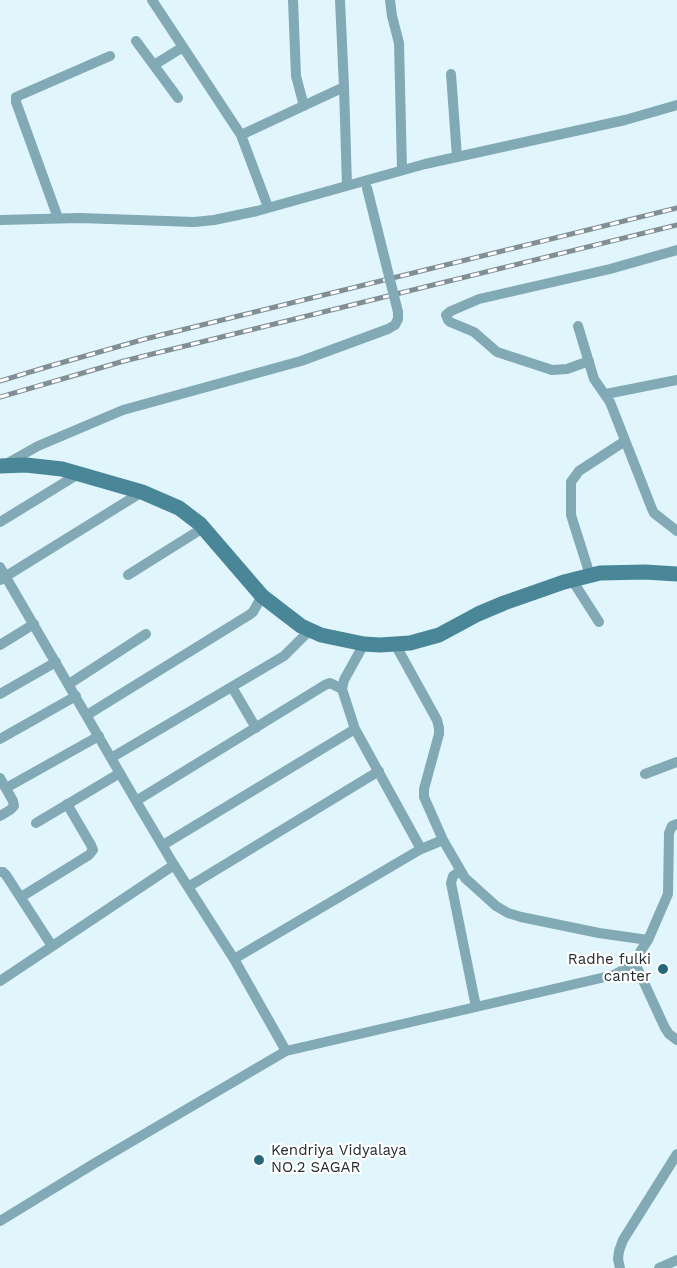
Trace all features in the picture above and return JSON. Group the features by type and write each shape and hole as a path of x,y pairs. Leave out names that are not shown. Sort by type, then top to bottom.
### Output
{"main road":[{"path":"1,466 26,465 62,468 142,492 179,508 200,524 262,596 301,626 321,634 364,644 410,643 439,635 504,603 590,575 634,572 677,574"}],"street":[{"path":"293,0 296,76 304,106"},
{"path":"340,0 346,185"},
{"path":"390,0 399,43 402,170"},
{"path":"154,1 242,135 268,207"},
{"path":"136,40 178,98"},
{"path":"154,65 183,47"},
{"path":"58,219 16,97 110,56"},
{"path":"451,74 457,157"},
{"path":"242,135 344,87"},
{"path":"0,220 80,218 203,222 346,185 366,184 402,170 625,120 677,105"},
{"path":"1,466 38,446 123,410 295,363 395,325 398,312 366,184"},
{"path":"589,361 567,369 552,370 497,352 474,332 450,322 446,315 479,299 610,269 677,250"},
{"path":"578,326 594,379 606,394 654,513 677,531"},
{"path":"606,394 677,380"},
{"path":"590,575 571,515 572,482 579,471 625,441"},
{"path":"0,522 80,473"},
{"path":"142,492 2,574 34,624 174,865 234,959 286,1051"},
{"path":"128,575 203,528"},
{"path":"572,580 599,622"},
{"path":"87,715 249,615 262,596"},
{"path":"0,645 34,624"},
{"path":"111,758 284,656 310,630"},
{"path":"69,684 146,634"},
{"path":"364,644 342,688 355,729 421,849"},
{"path":"395,644 437,720 439,728 424,789 426,802 460,871 473,887 496,906 521,917 599,933 648,940"},
{"path":"0,694 56,662"},
{"path":"136,801 325,685 330,683 342,688"},
{"path":"232,687 256,728"},
{"path":"0,739 76,696"},
{"path":"163,845 355,729"},
{"path":"0,816 14,806 3,783 99,736"},
{"path":"645,774 677,762"},
{"path":"188,887 378,771"},
{"path":"36,823 120,773"},
{"path":"21,897 89,855 93,850 67,804"},
{"path":"0,1221 114,1151 286,1051 614,975 625,969 634,961 648,940 672,894 669,833 672,826 677,824"},
{"path":"234,959 421,849 443,840"},
{"path":"0,981 174,865"},
{"path":"460,871 453,876 451,883 476,1008"},
{"path":"0,872 6,875 52,946"},
{"path":"634,961 665,1028 677,1040"},
{"path":"620,1268 618,1259 623,1240 677,1154"},
{"path":"659,1268 677,1260"}],"railway":[{"path":"0,381 145,339 677,208"},
{"path":"0,397 124,361 677,225"}],"place":[{"name":"Radhe fulki canter","path":"663,969"},
{"name":"Kendriya Vidyalaya NO.2 SAGAR","path":"259,1160"}]}
